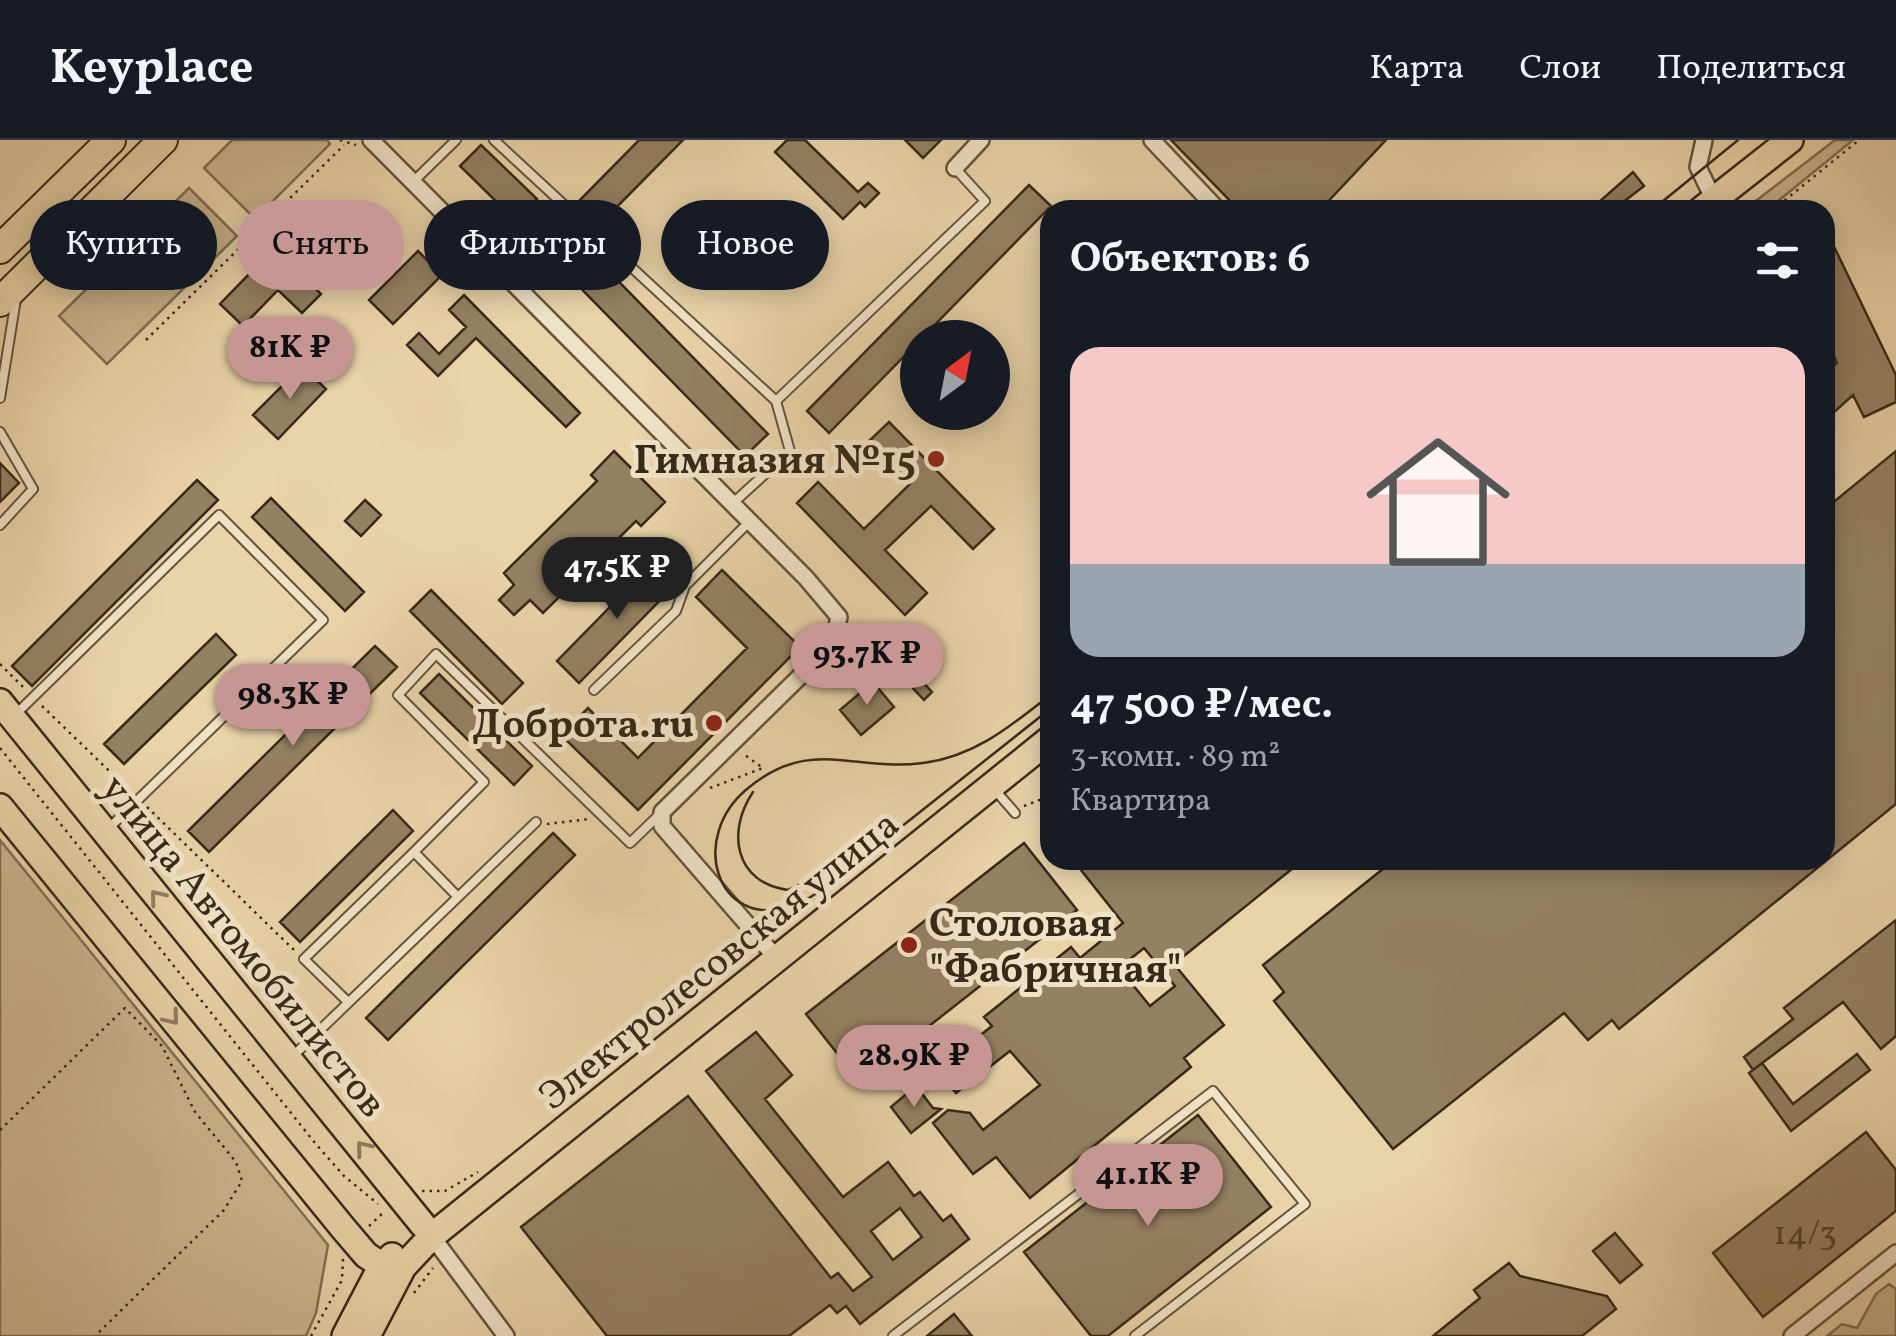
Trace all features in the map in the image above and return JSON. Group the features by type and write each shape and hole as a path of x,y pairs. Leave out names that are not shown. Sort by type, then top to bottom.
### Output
{"highway":[{"path":"10,292 163,140"},
{"path":"0,249 105,146"}],"main road":[{"path":"1714,200 1790,140"},
{"name":"улица Автомобилистов","path":"6,710 433,1238"},
{"name":"Электролесовская улица","path":"433,1238 1040,746"},
{"path":"0,807 343,1228 392,1267"},
{"path":"345,1336 392,1267 433,1238"},
{"path":"367,1336 392,1267"}],"street":[{"path":"371,140 750,521 839,617 833,644 662,812 662,826 778,960"},
{"path":"955,168 981,140"},
{"path":"1152,140 1209,200"},
{"path":"1704,140 1698,167 1707,200"},
{"path":"105,146 125,178"},
{"name":"улица Автомобилистов","path":"433,1238 506,1336"},
{"path":"1792,1336 1896,1253"}],"lane":[{"path":"412,182 456,140"},
{"path":"494,140 776,401 790,451 732,504"},
{"path":"776,401 986,201 955,168"},
{"path":"0,398 10,292"},
{"path":"0,432 33,489 2,522"},
{"path":"6,710 33,698 219,515 323,620 104,833"},
{"path":"594,690 676,611 685,586 750,521"},
{"path":"348,1002 304,959 484,782 398,695 436,654 630,843 662,812"},
{"path":"992,785 1014,813"},
{"path":"290,1059 536,822"},
{"path":"414,852 458,896"},
{"path":"893,1336 1213,1090 1305,1204 1134,1336"}],"path":[{"path":"1785,200 1860,140"},
{"path":"146,340 344,144"},
{"path":"0,664 304,959"},
{"path":"686,788 698,793 763,768 731,744"},
{"path":"0,748 344,1176 386,1210 418,1189 429,1194 445,1191 484,1168"},
{"path":"1014,813 1040,797"},
{"path":"0,1130 124,1008 162,1046 195,1112 236,1162 242,1180 224,1210 95,1336"},
{"path":"414,1294 433,1238"},
{"path":"311,1336 342,1280 343,1251"}],"shaded area":[{"path":"232,140 327,140 330,144 274,200 237,201 204,168"},
{"path":"1835,140 1853,140 1779,200 1757,200"},
{"path":"189,188 201,200 177,200"},
{"path":"217,216 237,236 217,256"},
{"path":"85,290 182,290 107,364 59,316"},
{"path":"0,840 328,1245 316,1313 306,1336 0,1336"},
{"path":"1889,1284 1896,1289 1896,1336 1827,1336 1842,1324 1857,1328 1876,1294"}],"building":[{"path":"639,140 683,140 624,200 580,200"},
{"path":"787,140 805,140 858,192 868,183 879,193 865,207 860,202 843,219 829,205 829,200 824,200 775,152"},
{"path":"905,140 941,140 923,158"},
{"path":"1171,140 1386,140 1329,200 1229,200"},
{"path":"481,145 537,199 495,200 460,166"},
{"path":"1633,172 1644,186 1626,200 1601,200"},
{"path":"1029,185 1045,200 1040,200 1040,217 940,320 900,320 900,360 829,433 807,411"},
{"path":"1835,249 1896,375 1896,402 1864,417 1853,395 1835,411"},
{"path":"418,251 424,257 427,290 393,324 369,300 379,290 404,290 404,265"},
{"path":"237,286 237,290 278,290 243,326 220,304"},
{"path":"278,290 317,290 321,294 302,313"},
{"path":"583,290 627,290 768,434 745,456"},
{"path":"464,295 580,413 566,427 476,338 438,376 407,345 419,333 439,354 466,327 449,310"},
{"path":"302,366 326,389 278,439 253,415"},
{"path":"889,422 994,529 973,549 931,506 885,550 927,593 905,615 797,503 818,482 864,529 910,484 868,442"},
{"path":"614,451 665,502 641,526 636,521 543,613 530,600 514,615 499,600 514,585 504,573 597,481 591,475"},
{"path":"1896,451 1896,804 1835,854 1835,501"},
{"path":"0,463 19,483 0,502"},
{"path":"197,480 218,500 32,686 12,666"},
{"path":"271,498 364,592 345,611 252,517"},
{"path":"365,500 381,515 361,536 345,521"},
{"path":"655,561 677,583 579,683 557,661"},
{"path":"722,570 800,647 638,810 561,735 588,708 638,758 747,648 696,597"},
{"path":"431,590 523,683 502,704 410,611"},
{"path":"216,634 236,655 124,764 104,744"},
{"path":"375,646 397,667 209,852 188,831"},
{"path":"905,663 932,692 924,700 897,671"},
{"path":"439,674 532,766 514,785 420,693"},
{"path":"873,682 894,707 861,735 840,710"},
{"path":"393,810 413,831 300,942 280,922"},
{"path":"553,833 575,855 388,1040 366,1018"},
{"path":"1024,843 1040,863 1040,870 1045,870 1077,910 859,1081 806,1014"},
{"path":"1081,870 1291,870 1174,964 1224,1025 1184,1058 1191,1067 1030,1198 996,1157 973,1174 933,1123 948,1110 970,1113 983,1130 1040,1085 1010,1051 956,1093 937,1069 992,1026 984,1017 1071,947 1080,958 1123,923","holes":["1144,948 1175,986 1150,1006 1119,968"]},
{"path":"1382,870 1815,870 1619,1029 1612,1020 1588,1040 1564,1013 1393,1149 1274,1001 1284,992 1263,965"},
{"path":"1896,920 1896,1036 1881,1049 1843,1002 1753,1070 1744,1057 1793,1019 1784,1008"},
{"path":"756,1032 792,1075 765,1099 843,1197 888,1162 914,1196 920,1192 943,1221 951,1215 969,1239 860,1324 846,1306 837,1313 830,1305 789,1336 607,1336 521,1227 688,1096 831,1278 838,1273 853,1291 872,1277 706,1071","holes":["900,1208 922,1237 893,1260 871,1231"]},
{"path":"1857,1054 1870,1070 1791,1131 1749,1073 1762,1063 1793,1104"},
{"path":"916,1086 933,1108 941,1109 911,1133 891,1107"},
{"path":"1198,1115 1271,1207 1108,1336 1091,1336 1024,1252"},
{"path":"1866,1132 1896,1170 1896,1211 1763,1317 1713,1253"},
{"path":"1615,1233 1642,1265 1620,1283 1593,1251"},
{"path":"1509,1263 1520,1276 1607,1296 1616,1309 1582,1336 1433,1336 1480,1298 1474,1290"},
{"path":"954,1314 972,1336 927,1336"}],"tram line":[{"path":"1664,200 1738,140"},
{"path":"1040,703 991,738 942,760 898,765 812,760 770,773 747,789 729,809 719,831 715,853 728,892 744,905 765,910 800,903 1040,717"},
{"path":"753,792 745,807 738,839 747,866 756,877 788,890 818,876"}],"place":[{"name":"Гимназия №15","path":"936,459"},
{"name":"Доброта.ru","path":"714,723"},
{"name":"Столовая \"Фабричная\"","path":"909,945"}]}
